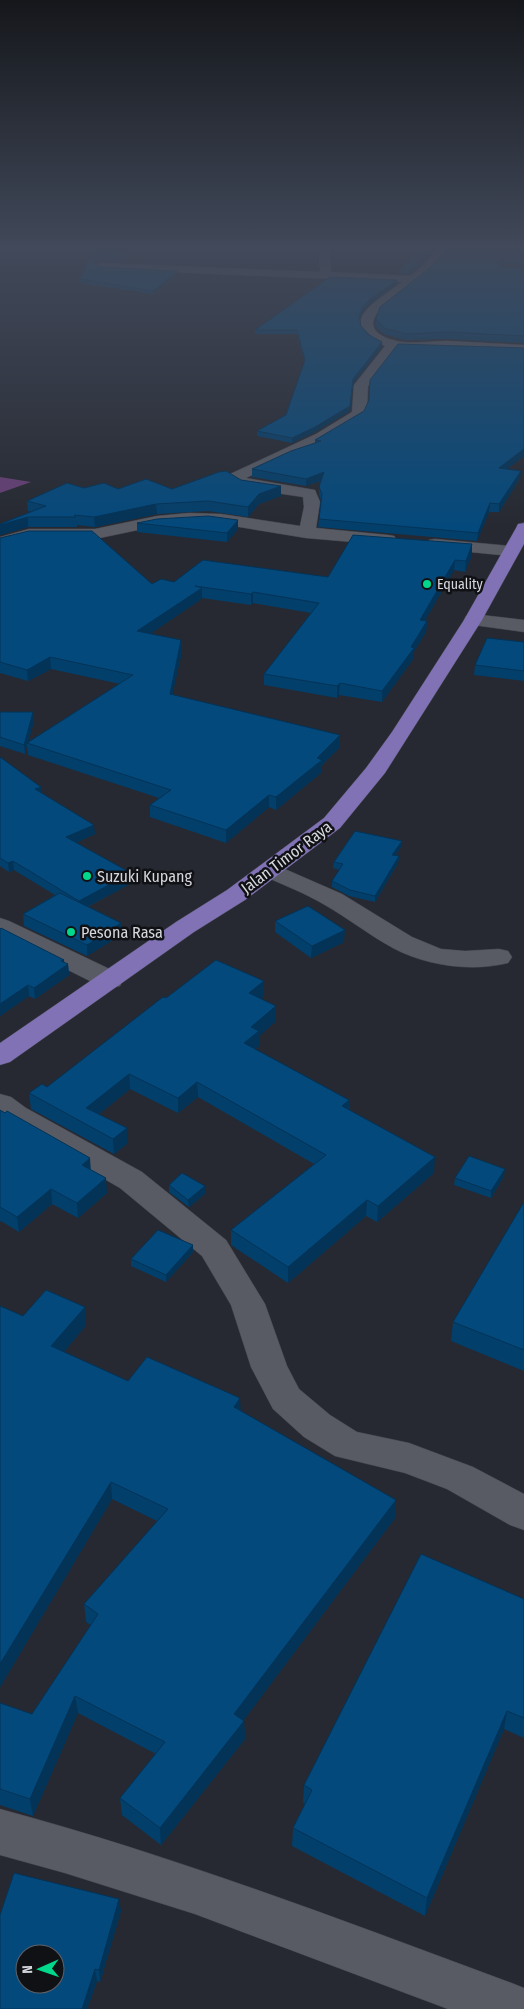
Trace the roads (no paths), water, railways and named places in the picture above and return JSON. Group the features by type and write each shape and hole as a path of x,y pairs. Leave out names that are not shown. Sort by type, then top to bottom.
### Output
{"highway":[{"name":"Jalan Timor Raya","path":"0,1056 236,895 332,823 374,774 473,620 524,528"}],"street":[{"path":"383,341 393,345 448,345 524,349"},
{"path":"306,532 313,499 309,493 242,483 234,478 321,437 358,414 361,409 358,392 361,385 393,345"},
{"path":"0,542 29,534 95,534 178,518 221,520 339,537 402,540"},
{"path":"421,542 511,551"},
{"path":"473,620 524,626"},
{"path":"270,870 333,899 403,943 437,956 465,959 499,958"},
{"path":"0,926 110,980"},
{"path":"0,1104 131,1180 214,1248 248,1304 269,1367 286,1399 317,1426 348,1445 409,1458 460,1478 524,1513"},
{"path":"0,1832 74,1851 234,1905 514,2009"}],"place":[{"name":"Equality","path":"427,584"},
{"name":"Suzuki Kupang","path":"87,876"},
{"name":"Pesona Rasa","path":"71,932"}]}
